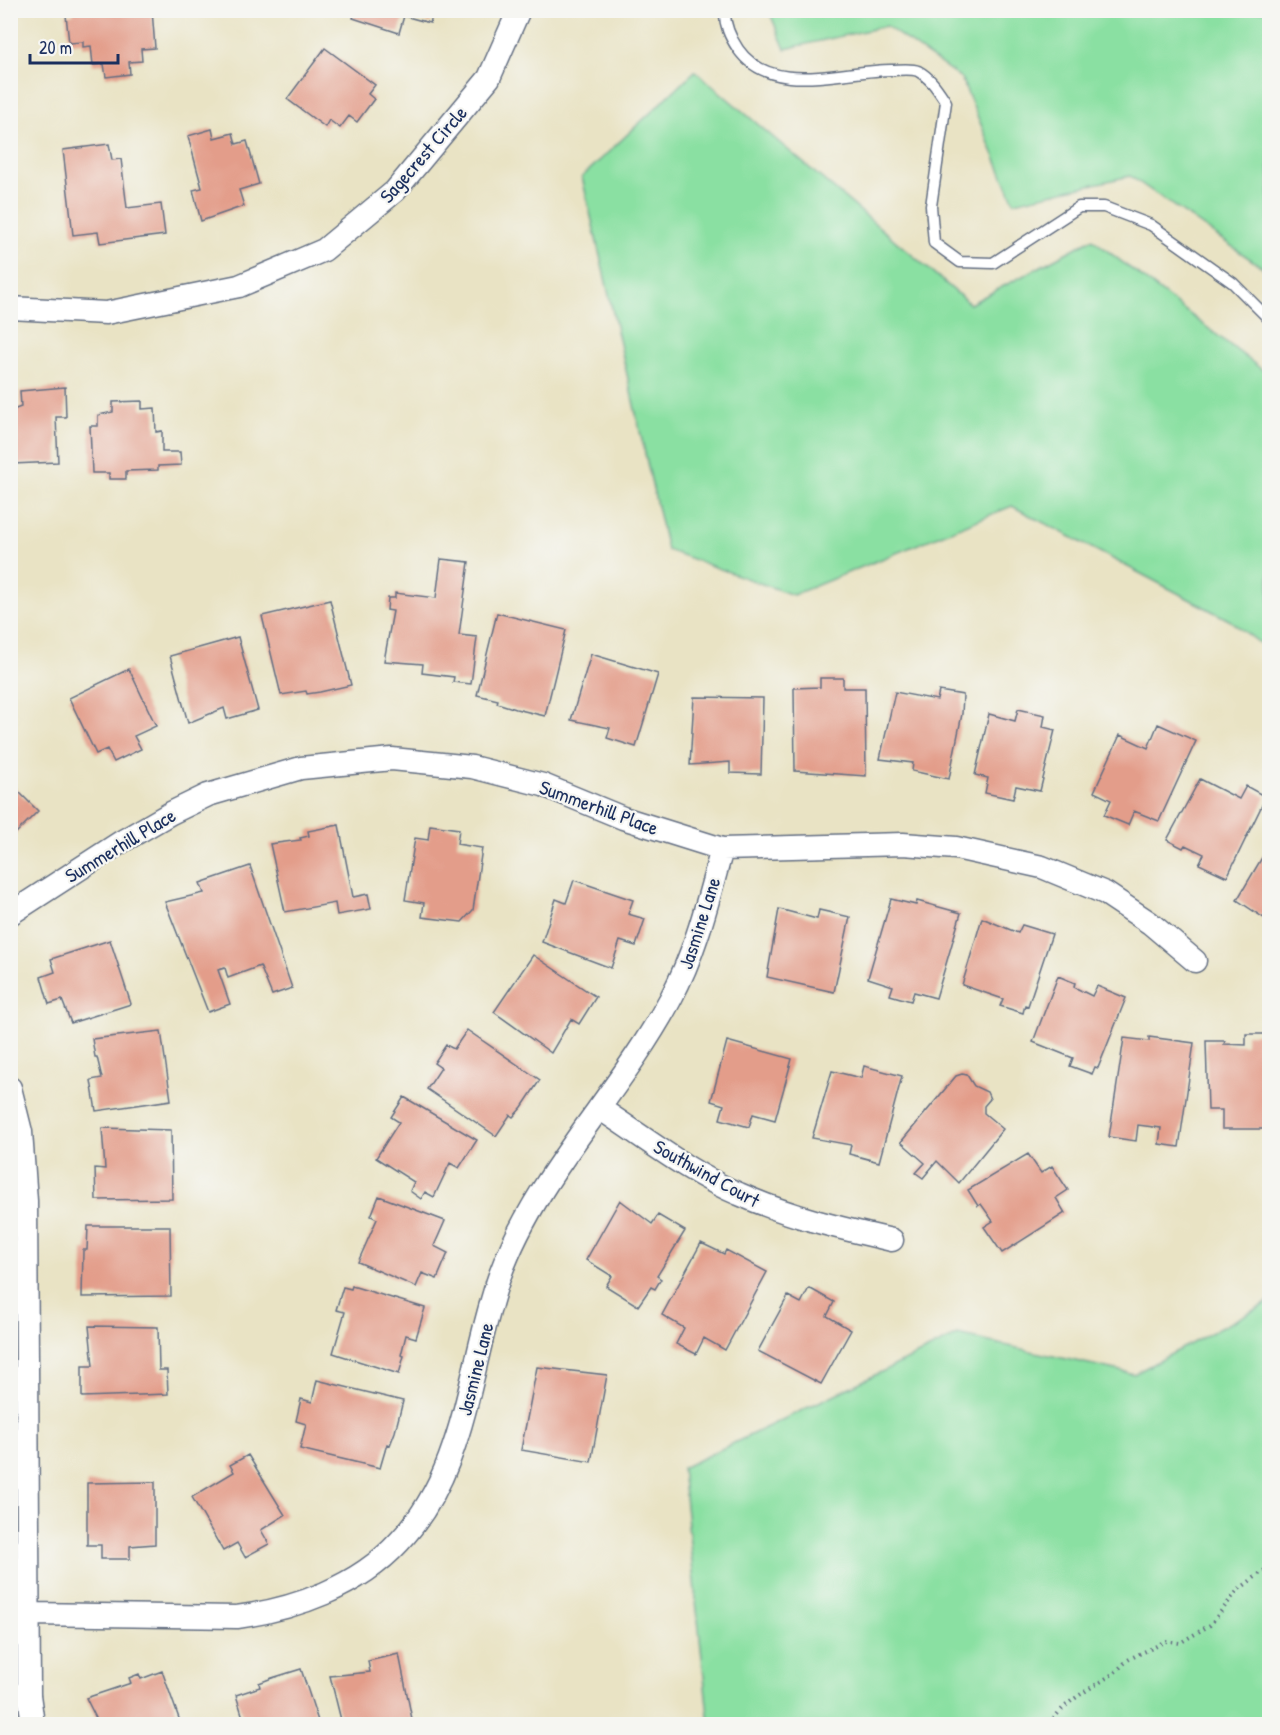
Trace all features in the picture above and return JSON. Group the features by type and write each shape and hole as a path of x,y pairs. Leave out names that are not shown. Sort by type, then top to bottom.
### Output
{"street":[{"name":"Sagecrest Circle","path":"10,308 106,313 239,286 324,250 395,192 489,78 519,10"},
{"name":"Summerhill Place","path":"10,914 121,842 208,795 301,768 392,759 472,767 543,785 623,818 722,849 914,845 956,848 1042,867 1105,893 1150,923 1195,961"},
{"name":"Jasmine Lane","path":"29,1614 237,1617 269,1612 298,1604 335,1588 362,1573 399,1542 428,1504 446,1469 459,1433 500,1276 519,1229 670,1000 694,951 722,849"},
{"path":"10,1088 21,1132 26,1201 29,1695 33,1725"},
{"name":"Southwind Court","path":"599,1108 679,1161 736,1194 793,1216 892,1240"}],"lane":[{"path":"725,10 724,22 744,58 777,76 818,77 871,70 916,70 931,80 946,102 931,206 934,243 960,262 993,263 1079,207 1104,207 1151,225 1233,283 1269,320"}],"path":[{"path":"1050,1725 1058,1712 1073,1699 1115,1672 1129,1659 1149,1652 1165,1641 1180,1643 1210,1625 1238,1590 1269,1566"}],"green space":[{"path":"769,11 1269,11 1269,272 1130,176 1014,202 961,78 886,26 785,49"},
{"path":"695,71 970,304 1092,239 1269,375 1269,650 1229,620 1012,506 793,595 667,550 582,177"},
{"path":"1269,1302 1269,1724 709,1724 682,1468 958,1335 1134,1374"}],"building":[{"path":"74,10 152,10 155,48 141,49 142,61 129,62 130,74 106,77 104,64 93,65 91,46 83,47 83,42 69,43 66,15 74,14"},
{"path":"355,10 434,10 430,23 404,16 399,33 353,18"},
{"path":"325,48 375,85 368,94 374,99 357,122 349,116 340,128 329,120 325,127 287,99"},
{"path":"212,129 214,138 233,133 236,144 247,141 259,184 239,190 244,206 201,221 193,190 202,188 188,136"},
{"path":"109,144 112,160 121,159 127,208 161,204 165,235 100,243 98,232 73,235 63,150"},
{"path":"65,387 66,417 56,417 58,462 12,464 10,411 21,407 20,391"},
{"path":"142,401 142,409 155,408 156,432 162,431 162,452 180,452 181,465 158,466 158,470 126,471 126,479 109,479 109,473 92,473 90,426 98,426 98,415 113,412 113,402"},
{"path":"441,559 469,562 459,635 477,637 471,684 453,682 454,677 422,673 423,664 384,661 393,611 387,610 388,598 395,598 395,593 436,598"},
{"path":"330,600 351,685 307,694 306,691 281,695 262,616"},
{"path":"497,613 566,630 545,716 516,709 497,703 498,700 477,695"},
{"path":"238,637 258,710 227,719 224,708 188,723 170,656"},
{"path":"591,654 658,674 636,747 607,738 610,728 571,720"},
{"path":"129,669 156,726 134,736 141,749 114,762 107,749 96,754 69,698"},
{"path":"820,678 843,678 843,688 865,688 866,776 795,771 794,688 820,687"},
{"path":"939,691 963,695 962,714 949,779 912,771 913,763 880,759 895,692 937,700"},
{"path":"694,697 763,698 761,774 730,773 730,762 690,765"},
{"path":"1018,709 1045,715 1043,727 1055,730 1040,791 1016,786 1013,799 985,793 988,778 975,775 989,714 1015,721"},
{"path":"1158,724 1196,741 1159,821 1134,811 1128,825 1104,815 1111,800 1094,792 1120,735 1148,748"},
{"path":"1200,779 1239,799 1246,786 1266,797 1227,877 1199,864 1204,854 1185,845 1183,848 1167,840"},
{"path":"10,783 38,811 10,839"},
{"path":"339,825 353,897 368,894 371,909 337,915 335,903 285,912 270,844 301,840 300,838 309,836 308,831"},
{"path":"430,825 459,829 457,844 482,848 473,910 462,922 422,917 424,903 405,900 415,838 428,840"},
{"path":"1270,844 1270,922 1237,900"},
{"path":"250,866 292,988 272,995 260,966 228,978 225,968 218,970 230,1004 208,1012 165,902 204,893 200,883"},
{"path":"574,880 633,900 628,914 645,919 636,946 620,941 611,968 542,942 556,899 566,903"},
{"path":"891,899 916,905 917,901 961,913 936,998 914,992 911,1001 890,995 893,986 868,978"},
{"path":"779,909 817,919 819,910 850,917 834,992 767,977"},
{"path":"982,918 1018,933 1022,925 1052,934 1028,1006 1025,1005 1023,1013 1000,1006 1003,999 962,985"},
{"path":"110,940 131,1004 71,1023 62,1000 49,1004 41,977 55,972 51,959"},
{"path":"533,955 596,997 579,1024 571,1019 551,1053 494,1012"},
{"path":"1058,976 1075,983 1074,987 1092,996 1097,986 1126,998 1098,1068 1095,1067 1092,1074 1070,1066 1073,1058 1033,1042"},
{"path":"467,1030 540,1080 522,1107 513,1117 510,1115 496,1136 427,1089 441,1068 434,1063 446,1045 454,1049"},
{"path":"161,1031 171,1100 96,1111 91,1080 102,1078 92,1039"},
{"path":"1246,1034 1270,1034 1270,1129 1222,1129 1222,1110 1208,1110 1206,1041 1225,1041 1224,1044 1246,1045"},
{"path":"1149,1037 1194,1043 1179,1147 1159,1144 1161,1128 1138,1125 1136,1141 1109,1137 1124,1038 1149,1041"},
{"path":"727,1041 792,1059 775,1120 753,1114 749,1127 720,1119 724,1105 711,1101"},
{"path":"864,1066 902,1076 879,1162 849,1154 851,1145 812,1138 832,1071 861,1078"},
{"path":"967,1075 974,1086 987,1092 990,1099 984,1106 984,1113 1003,1129 959,1183 937,1161 923,1178 916,1173 925,1163 901,1142 956,1076"},
{"path":"404,1097 477,1140 459,1168 450,1163 434,1197 425,1192 421,1199 410,1191 414,1182 376,1158 399,1122 391,1117"},
{"path":"102,1128 171,1130 172,1199 96,1200 95,1168 105,1169"},
{"path":"1028,1154 1041,1173 1052,1166 1068,1190 1056,1198 1065,1213 1002,1253 984,1227 993,1221 981,1204 978,1206 968,1190"},
{"path":"379,1196 445,1221 434,1246 448,1253 437,1279 422,1273 416,1287 358,1262 377,1219 371,1216"},
{"path":"620,1200 652,1224 658,1215 685,1231 657,1276 661,1279 655,1289 651,1287 638,1306 606,1286 612,1276 586,1260"},
{"path":"88,1226 170,1226 171,1296 82,1297 83,1250 87,1250"},
{"path":"701,1243 724,1254 726,1250 767,1272 725,1350 704,1338 696,1354 676,1344 684,1328 662,1315"},
{"path":"352,1286 425,1308 416,1338 406,1335 399,1374 333,1353 345,1312 336,1310 343,1287 351,1289"},
{"path":"809,1288 834,1302 827,1316 851,1330 821,1384 758,1351 788,1296 801,1303"},
{"path":"89,1326 158,1327 159,1370 167,1370 168,1394 82,1397 82,1366 93,1366"},
{"path":"537,1367 607,1375 591,1462 521,1450"},
{"path":"317,1380 403,1401 395,1432 390,1445 387,1444 380,1468 300,1449 306,1424 296,1421 301,1399 312,1402"},
{"path":"248,1455 285,1515 261,1530 269,1544 245,1557 237,1543 223,1551 192,1497 234,1472 230,1465"},
{"path":"155,1482 155,1544 130,1546 130,1559 101,1559 101,1545 87,1545 87,1483"},
{"path":"399,1654 413,1724 342,1724 330,1676 370,1672 368,1661"},
{"path":"301,1669 319,1724 245,1724 236,1695 260,1687 259,1683"},
{"path":"162,1671 181,1724 99,1724 86,1698 131,1683 129,1678 139,1674 141,1679"}]}
